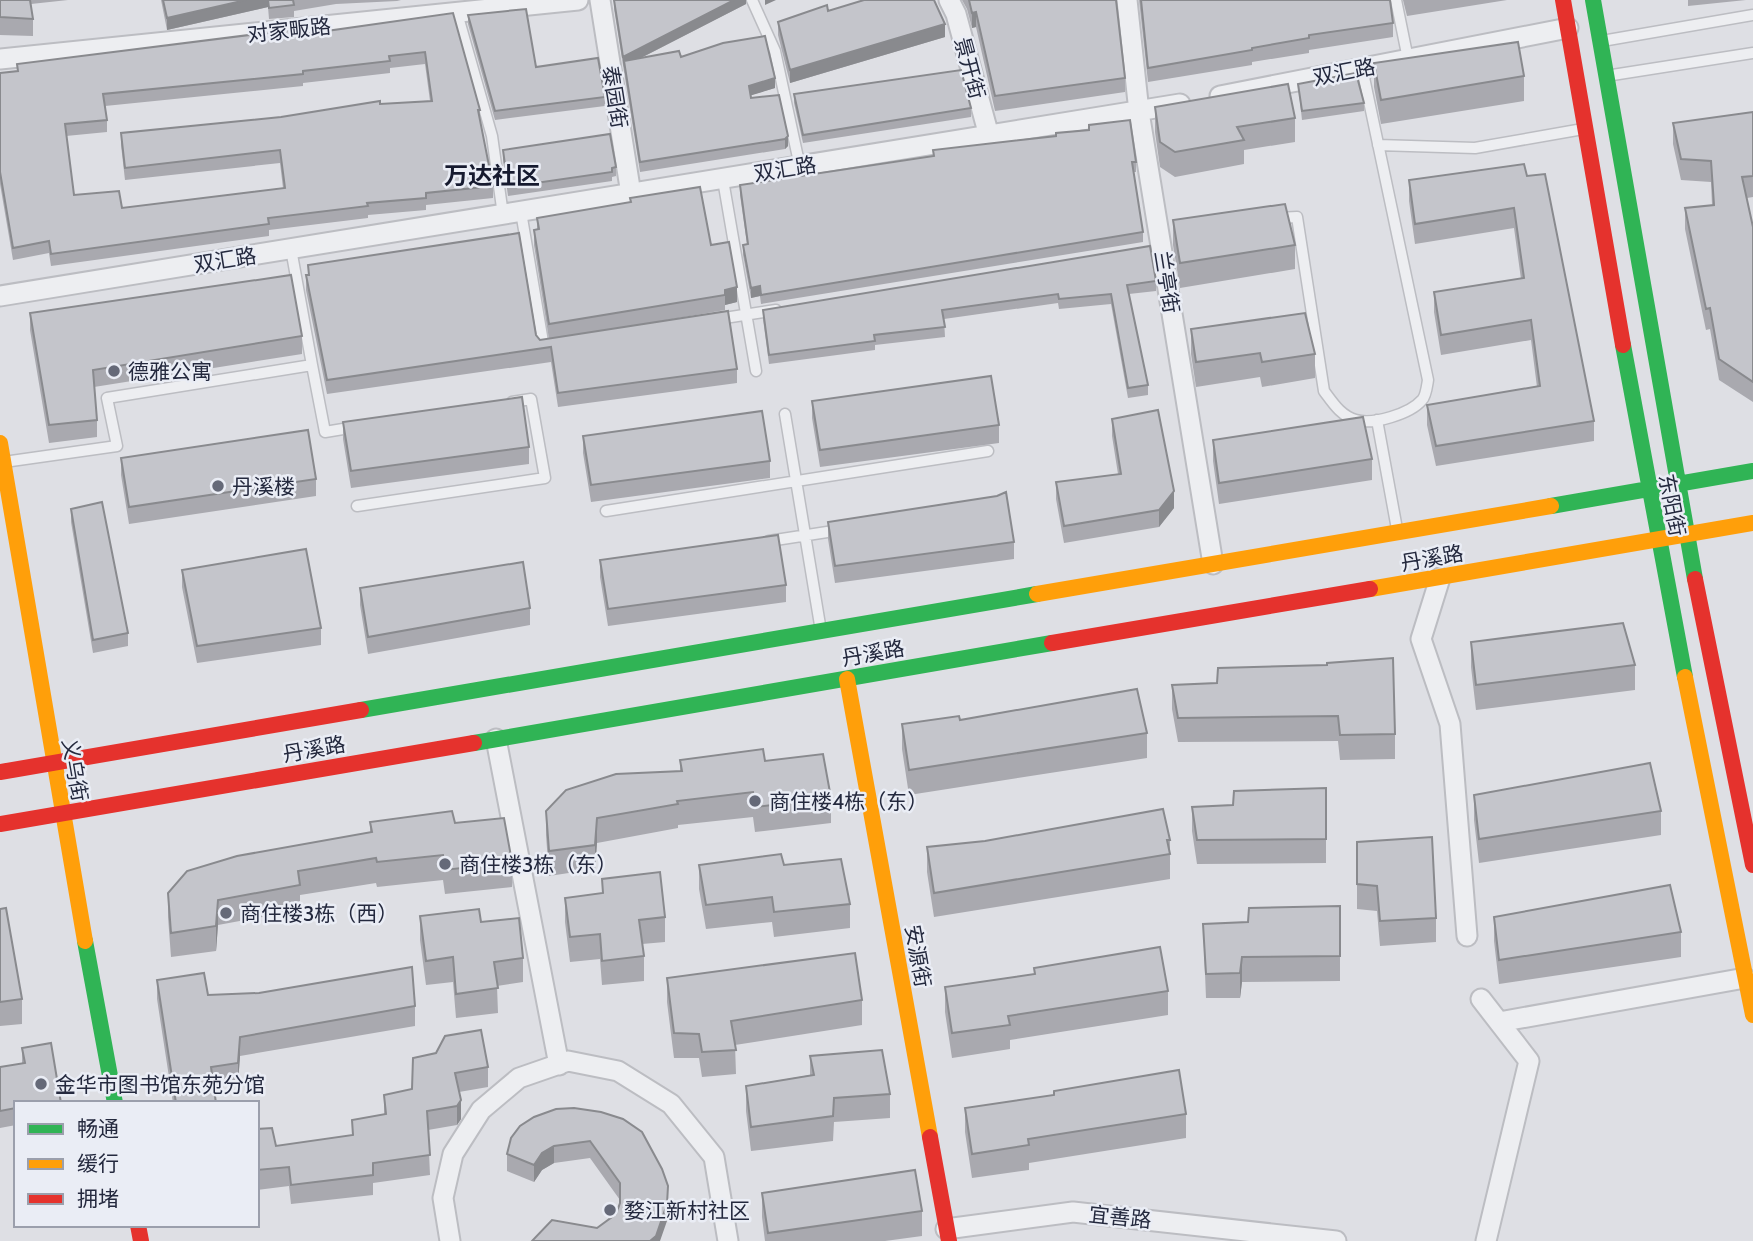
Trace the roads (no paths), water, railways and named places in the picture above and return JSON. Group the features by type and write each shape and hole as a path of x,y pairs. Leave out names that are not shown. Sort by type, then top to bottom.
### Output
{"main road":[{"name":"东阳街","path":"1563,0 1648,490 1753,1016"},
{"name":"东阳街","path":"1593,0 1677,485 1753,865"},
{"name":"义乌街","path":"0,443 61,814 115,1101"},
{"name":"丹溪路","path":"0,772 1753,471"},
{"name":"丹溪路","path":"0,824 1753,523"},
{"name":"安源街","path":"847,679 948,1235"}],"street":[{"name":"对家畈路","path":"0,59 578,0"},
{"name":"泰园街","path":"600,0 631,194"},
{"name":"景开街","path":"948,0 956,14 989,136"},
{"name":"兰亭街","path":"1127,0 1139,112 1213,564"},
{"name":"双汇路","path":"0,296 1139,112 1568,28"},
{"path":"1440,578 1421,639 1450,724 1467,936"},
{"path":"496,739 559,1065"},
{"path":"1499,1023 1745,978"},
{"path":"1481,999 1529,1061 1486,1241"},
{"path":"450,1241 443,1198 453,1154 481,1110 519,1078 568,1061 618,1071 671,1104 714,1157 728,1241"},
{"path":"713,1241 722,1206"},
{"name":"宜善路","path":"948,1235 1073,1212 1278,1238 1336,1241"}],"lane":[{"path":"752,0 775,51 800,167"},
{"path":"1396,0 1408,59"},
{"path":"457,13 512,214 542,348 556,346"},
{"path":"1600,41 1753,15"},
{"path":"1606,76 1753,53"},
{"path":"1262,218 1297,217 1324,391 1339,412 1357,421 1377,420 1408,410 1423,399 1428,380 1362,68"},
{"path":"1378,145 1475,148 1585,129"},
{"path":"723,180 756,371"},
{"path":"291,249 325,432 366,425"},
{"path":"706,321 786,308"},
{"path":"3,462 117,446 107,398 312,365"},
{"path":"357,506 545,478 531,399 503,403"},
{"path":"785,414 821,631"},
{"path":"1377,420 1398,532"},
{"path":"606,510 988,451"},
{"path":"764,542 846,529"}],"place":[{"name":"德雅公寓","path":"114,371"},
{"name":"丹溪楼","path":"218,486"},
{"name":"商住楼4栋（东）","path":"755,801"},
{"name":"商住楼3栋（东）","path":"445,864"},
{"name":"商住楼3栋（西）","path":"226,913"},
{"name":"金华市图书馆东苑分馆","path":"41,1084"},
{"name":"婺江新村社区","path":"610,1210"}],"district":[{"name":"万达社区","path":"492,175"}]}
